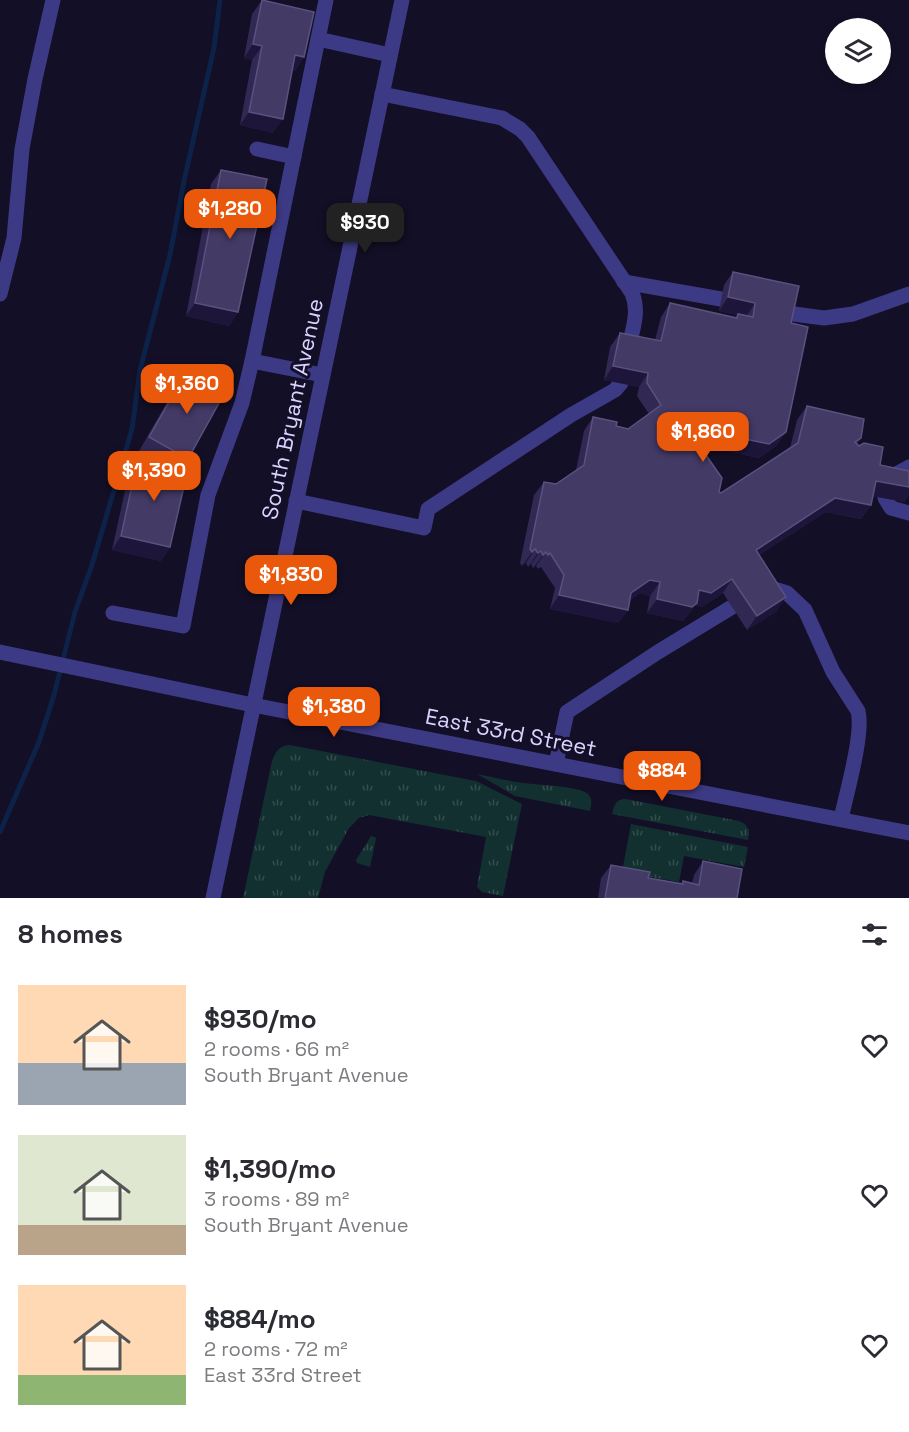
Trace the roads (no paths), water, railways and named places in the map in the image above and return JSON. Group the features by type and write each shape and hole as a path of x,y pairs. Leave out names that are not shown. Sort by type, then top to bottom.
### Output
{"street":[{"path":"0,294 14,238 22,149 53,0"},
{"path":"113,613 183,626 208,495 242,403 252,361 326,0"},
{"name":"South Bryant Avenue","path":"213,898 402,0"},
{"path":"318,39 390,55"},
{"path":"382,94 502,118 528,137 632,293 636,309 628,350"},
{"path":"257,149 294,156"},
{"path":"624,282 721,299"},
{"path":"786,313 824,318 853,314 909,294"},
{"path":"252,361 322,375"},
{"path":"296,501 423,528 428,509 572,415 615,390 621,383"},
{"path":"889,483 898,473 909,467"},
{"path":"885,498 891,508 909,513"},
{"path":"763,589 774,589 787,593 805,610 833,672 858,711 860,717 857,746 841,819"},
{"path":"556,764 567,712 732,607"},
{"name":"East 33rd Street","path":"0,652 253,705 909,833"}],"waterway":[{"path":"0,832 39,742 54,695 75,612 92,565 132,429 140,370 170,255 214,48 220,0"}]}
